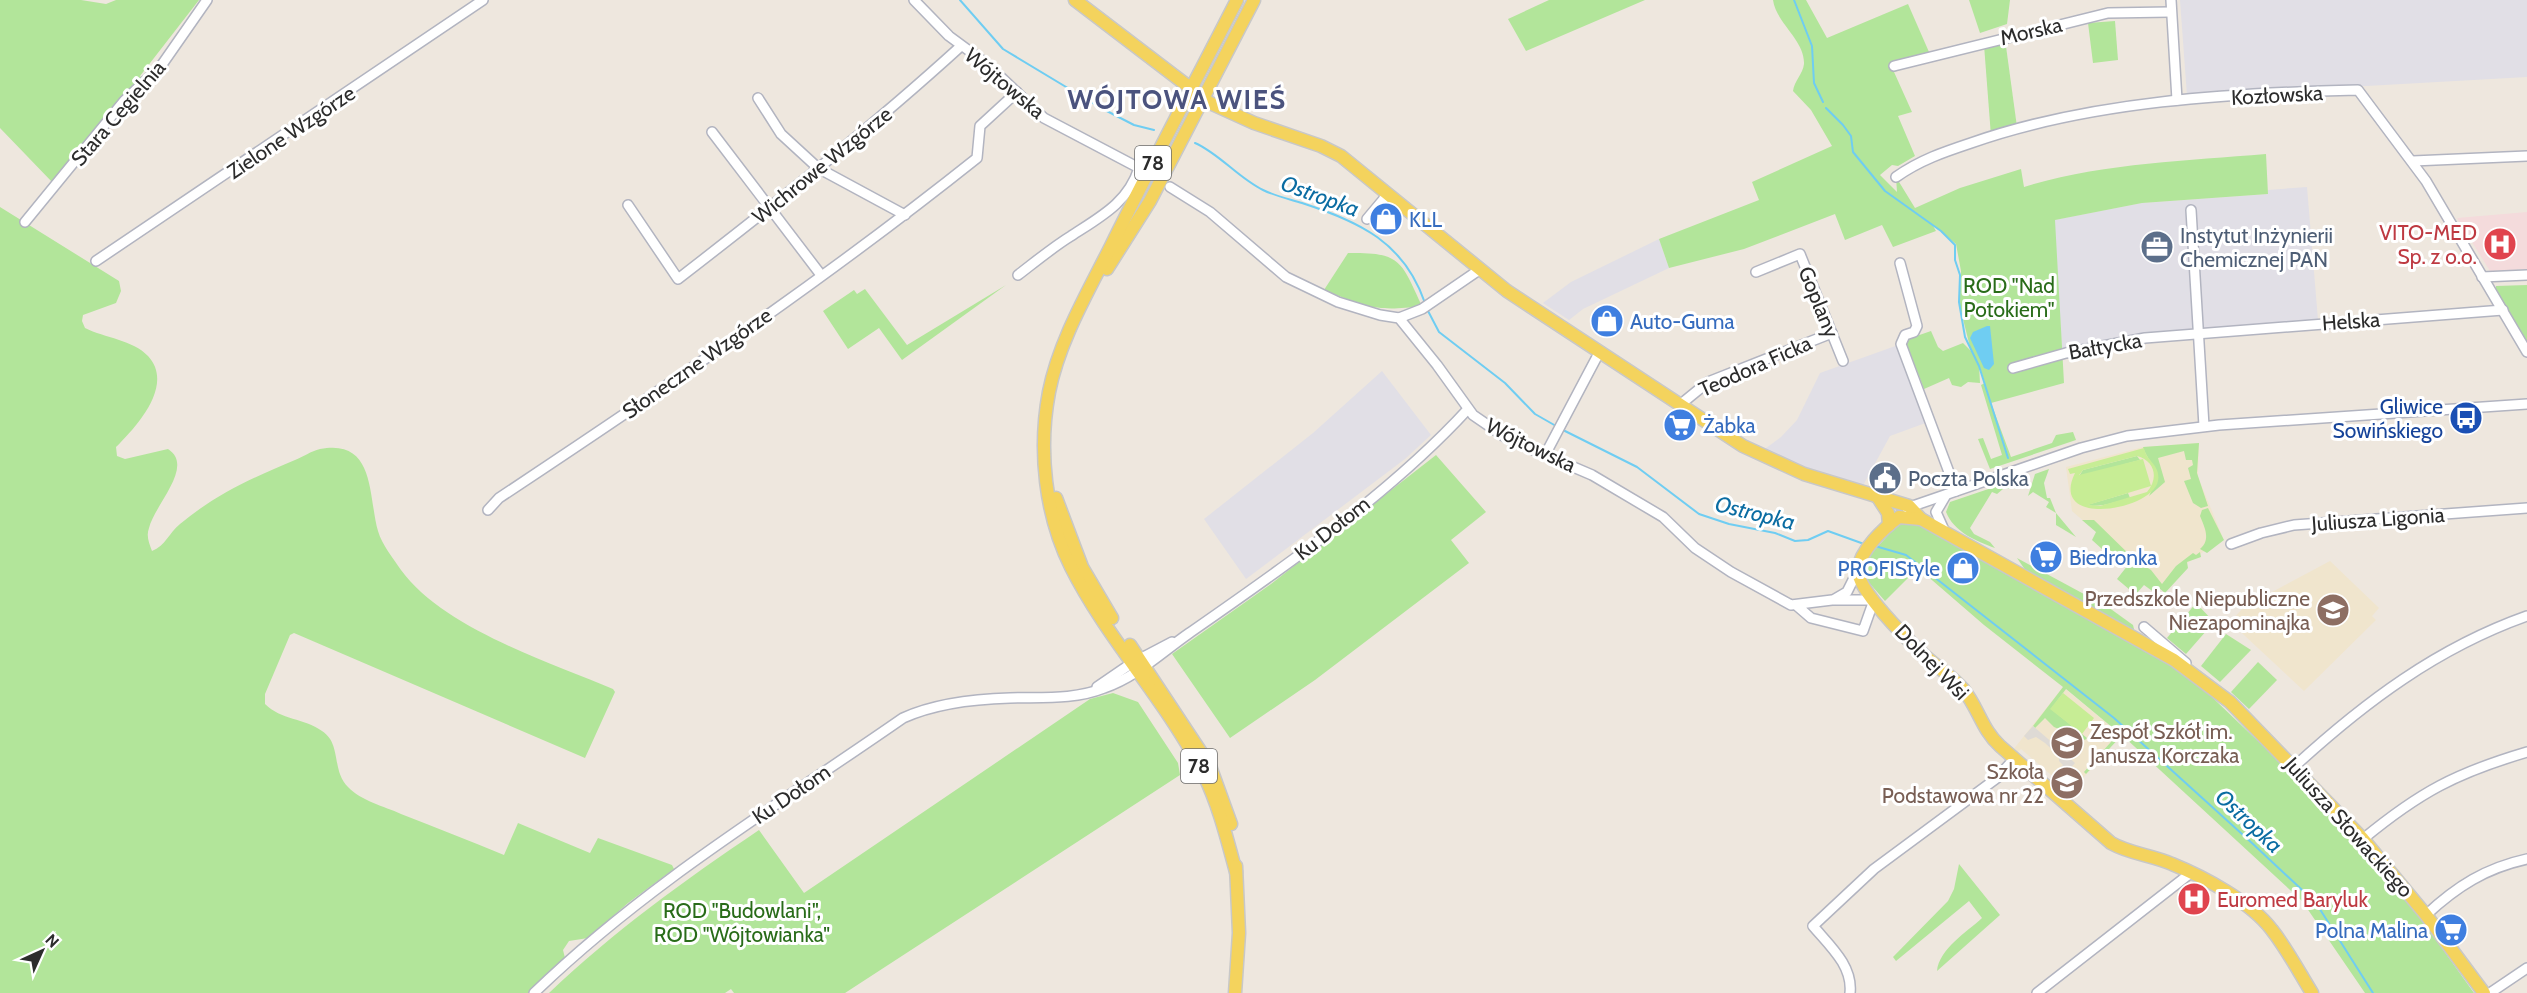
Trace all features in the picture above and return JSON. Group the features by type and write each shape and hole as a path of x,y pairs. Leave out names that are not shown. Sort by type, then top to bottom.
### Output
{"main road":[{"path":"1075,0 1203,99 1236,116 1324,147 1341,156 1479,270 1767,459 1811,476 1909,506"},
{"name":"78","path":"1233,993 1238,958 1239,912 1236,872 1221,818 1204,775 1139,665 1080,583 1065,552 1050,505 1046,459 1049,393 1055,368 1074,324 1237,0"},
{"name":"78","path":"1074,324 1150,201 1254,0"},
{"path":"1858,570 1867,551 1894,521 1877,496"},
{"name":"Juliusza Słowackiego","path":"1909,506 1921,519 2198,676 2230,702 2295,766 2362,839 2426,915 2484,993"},
{"name":"Juliusza Słowackiego","path":"1894,521 1921,519"},
{"name":"Dolnej Wsi","path":"1858,570 1860,580 1874,600 1922,653 1963,689 1986,732 2014,759 2110,843 2125,851 2168,862 2192,872 2261,917 2273,930 2312,993"}],"street":[{"name":"Stara Cegielnia","path":"24,222 124,101 160,66 207,0"},
{"name":"Zielone Wzgórze","path":"97,257 358,87 483,0"},
{"name":"Wójtowska","path":"914,0 961,46 987,64 1044,118 1138,168 1122,200 1108,213 1070,236 1018,275"},
{"path":"2171,0 2177,100"},
{"name":"Morska","path":"1894,66 2108,13 2170,12"},
{"name":"Wichrowe Wzgórze","path":"628,205 678,279 771,207 909,93 961,46"},
{"name":"Kozłowska","path":"1896,177 1918,162 2018,127 2066,117 2177,100 2358,90 2413,161 2527,352"},
{"name":"Słoneczne Wzgórze","path":"488,510 499,498 626,414 905,215 977,158 980,126 1017,92"},
{"path":"758,98 781,134 818,168 905,215"},
{"path":"712,132 821,275"},
{"path":"2413,161 2527,156"},
{"path":"1170,187 1210,212 1286,277 1338,302 1380,315 1399,318 1422,309 1479,270"},
{"path":"1367,219 1388,194"},
{"path":"2191,210 2204,426"},
{"name":"Goplany","path":"1756,272 1800,254 1843,361"},
{"path":"1900,263 1917,326 1914,332 1905,335 1901,344 1956,491"},
{"path":"2482,277 2527,275"},
{"name":"Helska","path":"2198,334 2503,310"},
{"name":"Wójtowska","path":"1399,318 1437,364 1468,409 1480,421 1508,439 1592,475 1635,500 1663,518 1695,548 1731,572 1785,603 1796,605"},
{"name":"Teodora Ficka","path":"1681,404 1708,382 1832,333"},
{"name":"Bałtycka","path":"2013,368 2066,353 2145,339 2198,334"},
{"path":"1545,455 1600,351"},
{"path":"1894,521 1909,506 2081,448 2127,436 2204,426 2527,404"},
{"name":"Ku Dołom","path":"534,993 582,947 666,880 903,718 926,708 945,705 1006,698 1069,697 1090,692 1187,635 1357,509 1430,449 1468,409"},
{"path":"1944,531 1936,512 1946,495"},
{"name":"Juliusza Ligonia","path":"2231,544 2261,533 2294,525 2527,508"},
{"path":"1832,600 1847,592 1858,570"},
{"path":"1796,605 1832,600 1874,600"},
{"name":"Dolnej Wsi","path":"1796,605 1811,618 1863,631 1874,600"},
{"path":"2295,766 2369,702 2410,673 2477,635 2527,616"},
{"name":"Juliusza Słowackiego","path":"2144,627 2198,676"},
{"path":"2362,839 2420,795 2448,779 2527,752"},
{"path":"1850,993 1852,979 1845,965 1813,926 1874,868 1997,778 2014,759"},
{"path":"2426,915 2458,887 2476,875 2527,859"},
{"path":"2037,993 2192,872"},
{"path":"2490,993 2527,968"}],"shaded area":[{"path":"2180,0 2527,0 2527,77 2187,96"},
{"path":"2307,187 2318,320 2191,330 2062,350 2054,220 2142,203 2268,194 2268,190"},
{"name":"VITO-MED Sp. z o.o.","path":"2527,212 2527,269 2490,271 2457,218"},
{"path":"1659,239 1669,268 1583,309 1569,320 1543,303 1571,282"},
{"path":"1901,344 1931,421 1890,436 1860,491 1758,454 1781,437 1797,420 1820,373"},
{"path":"1382,371 1431,435 1405,459 1246,579 1204,519 1313,433"},
{"path":"2199,443 2198,477 2223,538 2183,566 2163,590 2072,511 2066,467 2143,447"},
{"path":"2330,561 2379,608 2372,616 2376,620 2304,691 2230,622 2244,607"},
{"name":"Zespół Szkół im. Janusza Korczaka","path":"2063,687 2121,735 2071,792 2021,749 2017,753 2013,750"},
{"path":"2033,726 2061,750 2066,744 2071,749 2066,755 2075,763 2067,772 2061,767 2063,765 2059,761 2059,756 2045,743 2036,737 2028,740 2024,736"}],"green space":[{"path":"0,0 81,0 106,4 116,0 199,0 140,76 146,82 120,113 53,183 0,128"},
{"path":"1549,0 1645,0 1526,51 1508,19"},
{"name":"ROD \"Nad Potokiem\"","path":"1773,0 1806,0 1827,38 1908,4 1929,52 1893,63 1897,71 1894,72 1912,112 1898,116 1915,156 1898,166 1892,165 1880,175 1897,192 1896,177 1915,208 1960,188 2021,169 2024,187 2113,168 2266,154 2268,194 2142,203 2055,220 2064,383 1991,403 2011,457 2052,443 2056,435 2073,432 2076,440 1990,469 1978,439 1983,438 1991,459 2002,455 1981,385 1985,383 1979,365 1980,383 1968,382 1961,387 1952,385 1949,378 1924,389 1905,340 1931,331 1938,347 1943,351 1963,343 1971,351 1959,303 1961,271 1956,244 1932,224 1936,231 1893,247 1882,225 1845,240 1835,214 1744,249 1669,268 1659,239 1759,200 1752,182 1832,146 1811,110 1793,91 1803,68 1803,55 1779,16"},
{"path":"1969,0 2010,0 2007,24 1980,33"},
{"path":"2115,21 2118,60 2093,63 2088,23"},
{"path":"2005,39 2017,127 1991,136 1984,45"},
{"path":"0,207 119,281 121,291 116,303 83,315 82,321 85,328 135,346 148,356 155,367 157,380 150,405 116,447 117,456 125,459 168,449 175,456 177,465 175,475 148,531 152,551 194,513 235,487 313,451 338,448 351,452 360,461 370,487 380,536 401,570 420,591 443,609 499,641 613,689 615,692 585,758 294,633 290,635 265,694 265,704 271,709 315,727 328,736 335,750 343,780 353,792 373,803 504,855 518,823 590,853 598,838 672,865 674,869 628,903 588,938 569,941 563,950 565,958 528,993 0,993"},
{"path":"1348,253 1379,255 1397,262 1409,279 1422,306 1372,307 1324,290"},
{"path":"1006,285 902,360 879,328 848,349 823,311 854,290 857,294 865,289 907,345"},
{"path":"2527,285 2527,342 2496,290 2496,286"},
{"path":"2199,443 2197,473 2208,506 2201,508 2193,503 2184,481 2191,479 2188,468 2193,465 2192,460 2186,460 2184,451 2158,458 2165,482 2149,496 2158,477 2143,447"},
{"path":"2144,448 2157,471 2158,481 2152,492 2139,500 2104,509 2088,508 2076,502 2071,490 2075,473 2070,474 2068,469","holes":["2137,456 2143,458 2151,466 2154,476 2151,487 2147,492 2100,506 2088,505 2151,486 2143,459 2079,475 2083,470"]},
{"path":"1436,455 1486,512 1451,540 1469,563 1315,680 1230,738 1172,654 1271,584"},
{"path":"2137,456 2140,460 2125,464 2087,505 2080,501 2076,494 2075,482 2083,470"},
{"path":"2049,469 2044,483 2047,498 2050,498 2056,513 2046,507 2049,502 2033,492 2028,496 2035,474"},
{"path":"2018,479 2021,482 2019,488 2003,489 1997,494 1992,492 1970,528 1974,534 1990,542 1995,548 1966,535 1954,525 1946,512 1950,502"},
{"path":"2128,493 2130,498 2103,505 2088,505"},
{"path":"2208,508 2224,540 2207,553 2200,549 2206,538 2200,516 2202,510"},
{"path":"2056,513 2076,537 2056,525"},
{"path":"1913,520 2189,675 2289,771 2363,850 2421,919 2474,993 2365,993 2302,901 2122,735 2086,774 2084,772 2119,733 2066,689 2051,709 2087,738 2085,740 2054,727 2045,718 2035,728 2033,726 2063,687 1984,625 1918,568 1885,601 1865,578 1871,554 1901,521"},
{"path":"2082,520 2094,520 2135,560 2151,570 2162,584 2176,566 2193,553 2196,555 2200,552 2201,557 2187,562 2188,568 2165,593 2159,588 2155,593 2144,585 2137,593 2132,587 2130,590 2117,579 2128,565 2105,546 2102,549 2092,540 2096,532"},
{"path":"2017,558 2108,607 2133,625 2134,629 2129,630 2028,574"},
{"path":"2196,603 2214,622 2186,654 2167,638"},
{"path":"2226,634 2251,650 2220,682 2201,666"},
{"path":"2258,662 2277,680 2249,709 2231,692"},
{"name":"ROD \"Budowlani\", ROD \"Wójtowianka\"","path":"1113,693 1138,702 1178,763 1180,775 845,993 734,993 731,989 725,993 549,993 599,948 651,907 759,830 804,893 1090,699"},
{"path":"2063,693 2094,718 2082,734 2050,709"},
{"path":"1959,864 2000,915 1937,971 1948,948 1982,918 1969,901 1896,961 1893,957 1948,901 1954,889"}],"water":[{"path":"1990,326 1994,364 1989,370 1984,368 1970,338 1973,332"}],"waterway":[{"name":"Ostropka","path":"960,0 1003,49 1101,108 1134,125 1154,130"},
{"path":"1794,0 1812,46 1814,83 1823,102"},
{"path":"1826,108 1851,136 1853,152 1885,191 1941,231 1955,245 1955,260 1960,275 1959,302 1965,337 1979,366 2008,458"},
{"name":"Ostropka","path":"1195,143 1213,153 1245,179 1263,190 1343,218 1377,237 1405,264 1425,303"},
{"name":"Ostropka","path":"1427,309 1439,332 1505,383 1535,414 1556,426"},
{"name":"Ostropka","path":"1561,429 1637,467 1699,514 1729,524 1775,533 1795,541 1808,540 1828,531 1864,544"},
{"name":"Ostropka","path":"1875,546 1906,555 2114,718 2316,903 2373,993"}],"place":[{"name":"KLL","path":"1386,219"},
{"name":"VITO-MED Sp. z o.o.","path":"2500,244"},
{"name":"Instytut Inżynierii Chemicznej PAN","path":"2157,247"},
{"name":"Auto-Guma","path":"1607,321"},
{"name":"Gliwice Sowińskiego","path":"2466,418"},
{"name":"Żabka","path":"1680,425"},
{"name":"Poczta Polska","path":"1885,478"},
{"name":"Biedronka","path":"2046,557"},
{"name":"PROFIStyle","path":"1963,568"},
{"name":"Przedszkole Niepubliczne Niezapominajka","path":"2333,610"},
{"name":"Zespół Szkół im. Janusza Korczaka","path":"2067,743"},
{"name":"Szkoła Podstawowa nr 22","path":"2067,783"},
{"name":"Euromed Baryluk","path":"2194,899"},
{"name":"Polna Malina","path":"2451,930"}],"district":[{"name":"WÓJTOWA WIEŚ","path":"1177,99"}]}
